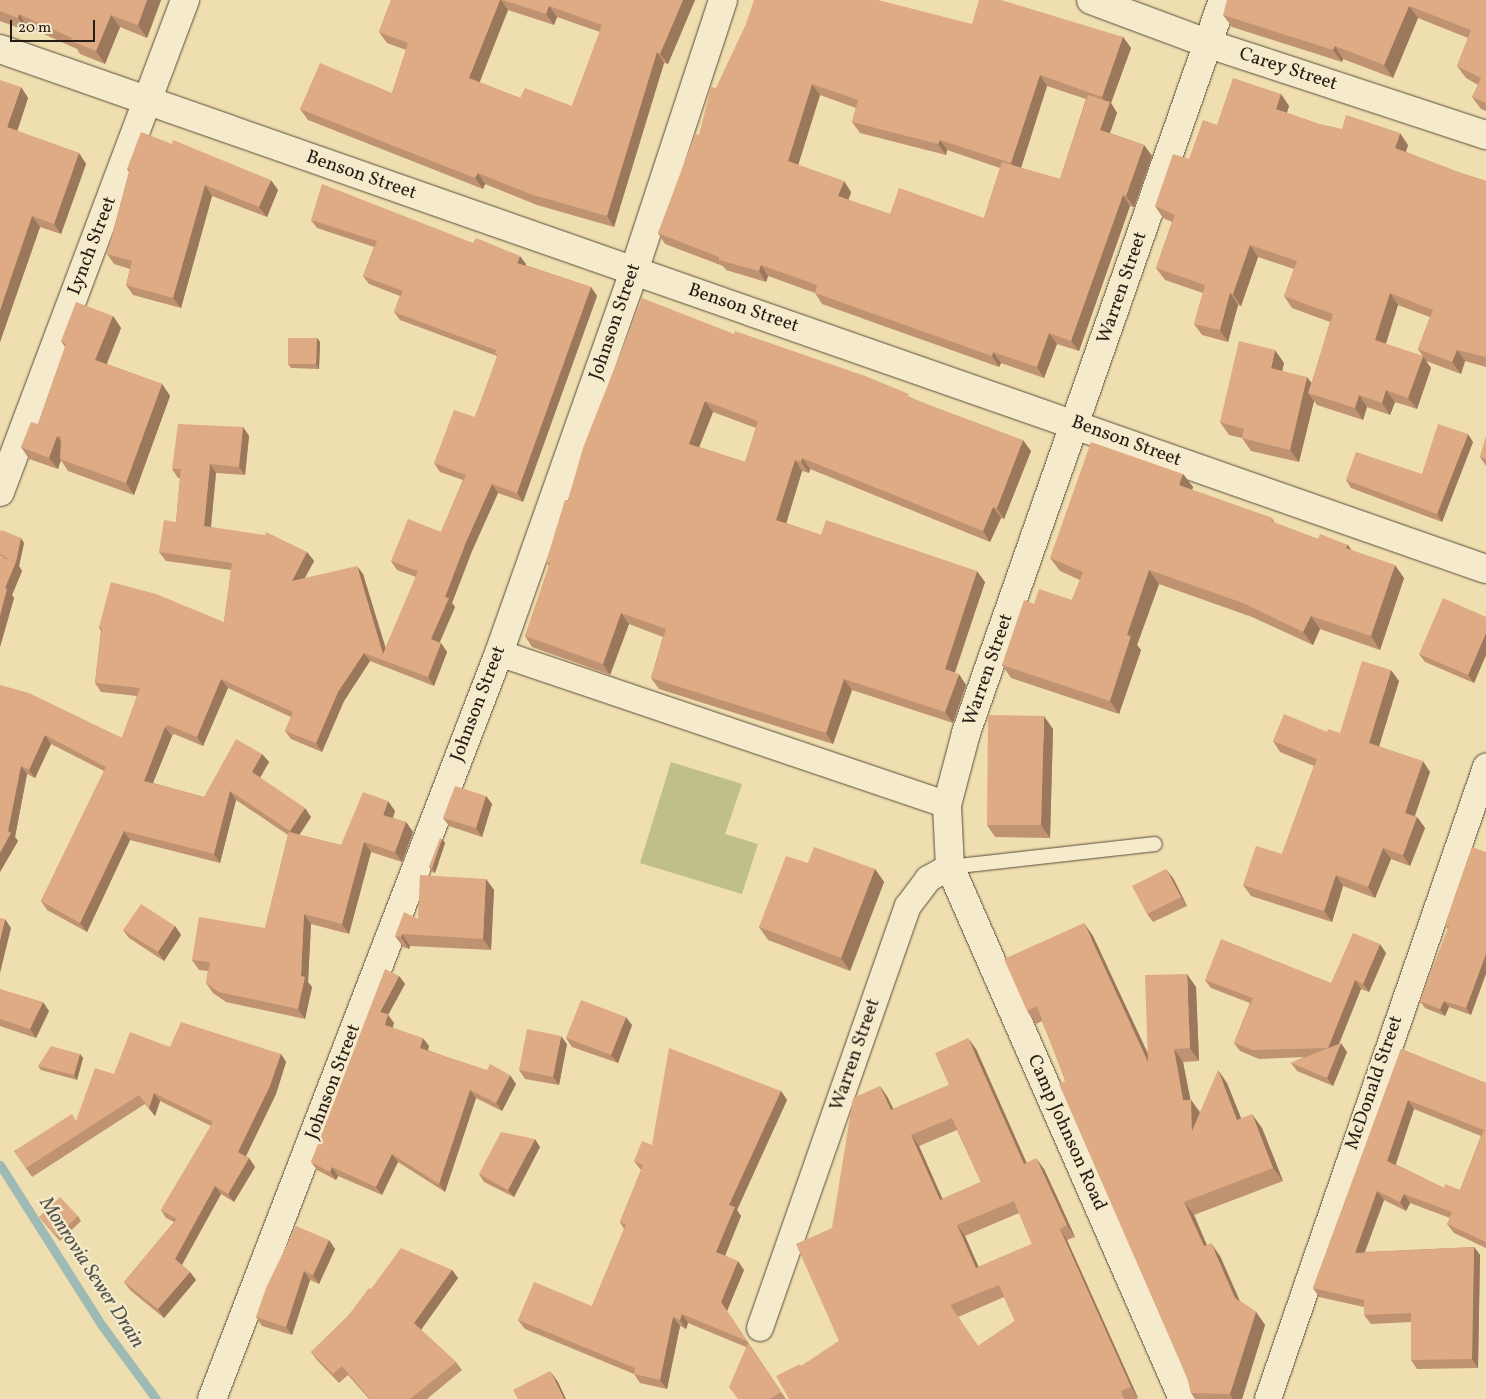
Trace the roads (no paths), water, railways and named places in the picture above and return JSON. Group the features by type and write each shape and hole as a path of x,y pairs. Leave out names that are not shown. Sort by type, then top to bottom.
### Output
{"street":[{"name":"Lynch Street","path":"0,492 185,0"},
{"name":"Johnson Street","path":"212,1399 499,653 634,271 723,0"},
{"name":"Carey Street","path":"1091,0 1209,44 1486,135"},
{"name":"Warren Street","path":"760,1328 908,906 928,879 950,867 947,805 966,733 1223,0"},
{"name":"Benson Street","path":"0,49 1486,569"},
{"path":"499,653 947,805"},
{"name":"McDonald Street","path":"1268,1399 1366,1106 1486,768"},
{"name":"Camp Johnson Road","path":"950,867 1183,1399"}],"lane":[{"path":"950,867 1155,844"}],"waterway":[{"name":"Monrovia Sewer Drain","path":"0,1165 103,1327 156,1399"}]}
